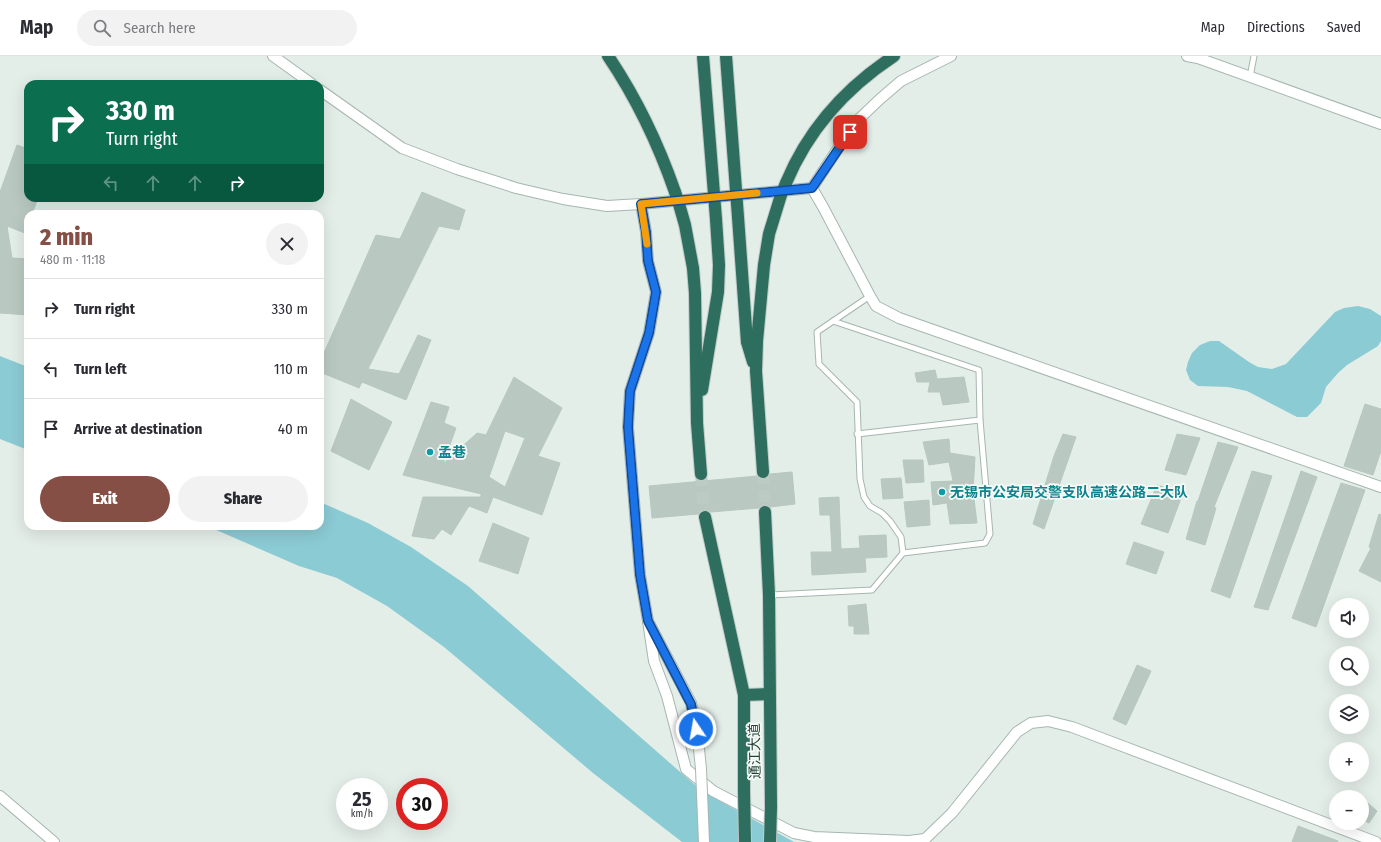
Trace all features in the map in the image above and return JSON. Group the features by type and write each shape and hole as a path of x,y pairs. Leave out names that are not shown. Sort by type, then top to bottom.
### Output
{"highway":[{"path":"608,56 620,73 645,117 666,165 685,225 693,268 695,293 697,423 700,474"},
{"path":"697,423 718,292 719,265 703,56"},
{"path":"726,56 747,342 756,371"},
{"path":"763,472 756,371 760,299 769,234 781,195 791,172 812,135 841,99 873,70 894,56"},
{"name":"通江大道","path":"765,512 769,595 770,842"},
{"name":"通江大道","path":"705,517 744,695 745,842"},
{"path":"744,695 769,694"}],"street":[{"path":"273,56 306,80"},
{"path":"812,188 859,119 880,99 901,81 951,56"},
{"path":"1187,56 1198,58 1381,124"},
{"path":"324,93 402,148 457,169 516,188 563,199 607,206 812,188"},
{"path":"812,188 876,306 899,318 1381,487"},
{"path":"641,204 646,232 648,261 656,292 649,333 630,391 628,427 640,575 654,661 667,696 686,769 713,791 794,833 814,837 909,841 925,839 952,813 1017,732 1031,723 1048,721 1072,727 1376,842"},
{"path":"648,621 691,704 702,769 704,842"},
{"path":"0,796 54,842"}],"lane":[{"path":"1250,77 1254,56"},
{"path":"870,296 817,332 819,364 856,402 860,479 864,497 870,506 882,513 890,521 901,537 903,553"},
{"path":"769,595 872,590 903,553 985,543 990,534 980,420 979,370 833,321"},
{"path":"857,434 980,420"}],"water":[{"path":"1358,306 1370,309 1381,316 1381,341 1378,346 1347,365 1338,373 1326,387 1321,403 1307,417 1297,417 1247,391 1228,387 1198,386 1190,380 1186,370 1188,362 1192,353 1200,345 1210,341 1219,341 1258,367 1272,369 1286,364 1335,312 1344,308"},
{"path":"0,356 24,365 24,448 0,439"},
{"path":"324,504 368,523 411,547 468,586 695,785 718,800 794,842 682,842 593,773 444,647 387,606 337,578 299,566 216,530 324,530"}],"building":[{"path":"17,145 24,148 24,202 36,202 34,210 24,210 24,233 7,226 12,258 24,259 24,315 0,313 0,192"},
{"path":"422,192 465,210 459,230 439,226 368,369 399,374 418,335 431,340 406,400 362,382 359,388 324,374 324,353 376,235 400,239"},
{"path":"935,370 937,379 964,377 969,402 943,405 940,392 928,392 930,382 917,382 915,373"},
{"path":"514,377 562,408 538,456 560,463 542,515 493,497 487,513 469,506 451,535 442,529 434,539 412,536 423,497 481,497 481,494 403,475 431,402 449,407 444,423 456,428 443,464 477,433 486,435","holes":["505,431 525,438 505,487 489,477"]},
{"path":"351,399 392,422 369,470 331,451"},
{"path":"1365,404 1381,409 1381,451 1373,475 1344,466"},
{"path":"1063,434 1076,437 1044,529 1033,524 1054,456"},
{"path":"1177,434 1200,438 1186,475 1165,470"},
{"path":"949,439 950,453 975,457 973,491 977,523 950,524 947,503 933,505 931,482 953,481 949,462 929,465 923,442"},
{"path":"1218,442 1238,447 1214,507 1216,508 1205,545 1186,539 1197,501"},
{"path":"903,460 923,460 924,482 906,483"},
{"path":"1252,471 1272,476 1230,598 1211,591"},
{"path":"1301,471 1317,477 1268,610 1254,607"},
{"path":"792,472 795,504 770,507 764,505 759,508 711,512 704,510 698,514 652,518 649,486 757,476 759,479 764,479 770,474"},
{"path":"901,478 903,498 883,499 881,479"},
{"path":"1341,483 1365,490 1316,627 1292,618"},
{"path":"1157,485 1183,493 1168,533 1141,524"},
{"path":"839,497 841,549 860,548 859,536 886,535 887,557 865,558 866,572 812,575 811,552 832,552 830,515 820,515 819,498"},
{"path":"929,500 930,525 907,527 904,502"},
{"path":"1379,514 1381,515 1381,582 1359,571 1371,548 1369,547"},
{"path":"493,523 529,538 518,574 479,561"},
{"path":"1134,542 1164,552 1156,574 1126,564"},
{"path":"866,604 869,634 854,634 854,626 849,626 848,606"},
{"path":"1137,665 1151,671 1126,725 1113,719"},
{"path":"1369,804 1377,811 1369,823"},
{"path":"1298,826 1338,841 1338,842 1292,842"}],"tunnel":[{"path":"763,472 765,512"},
{"path":"701,474 705,517"}],"slow traffic":[{"path":"647,244 641,204 757,193"}],"place":[{"name":"孟巷","path":"430,452"},
{"name":"无锡市公安局交警支队高速公路二大队","path":"942,492"}],"route":[{"path":"696,729 691,704 648,621 640,575 628,427 630,391 649,333 656,292 648,261 646,232 641,204 812,188 850,132"}]}
